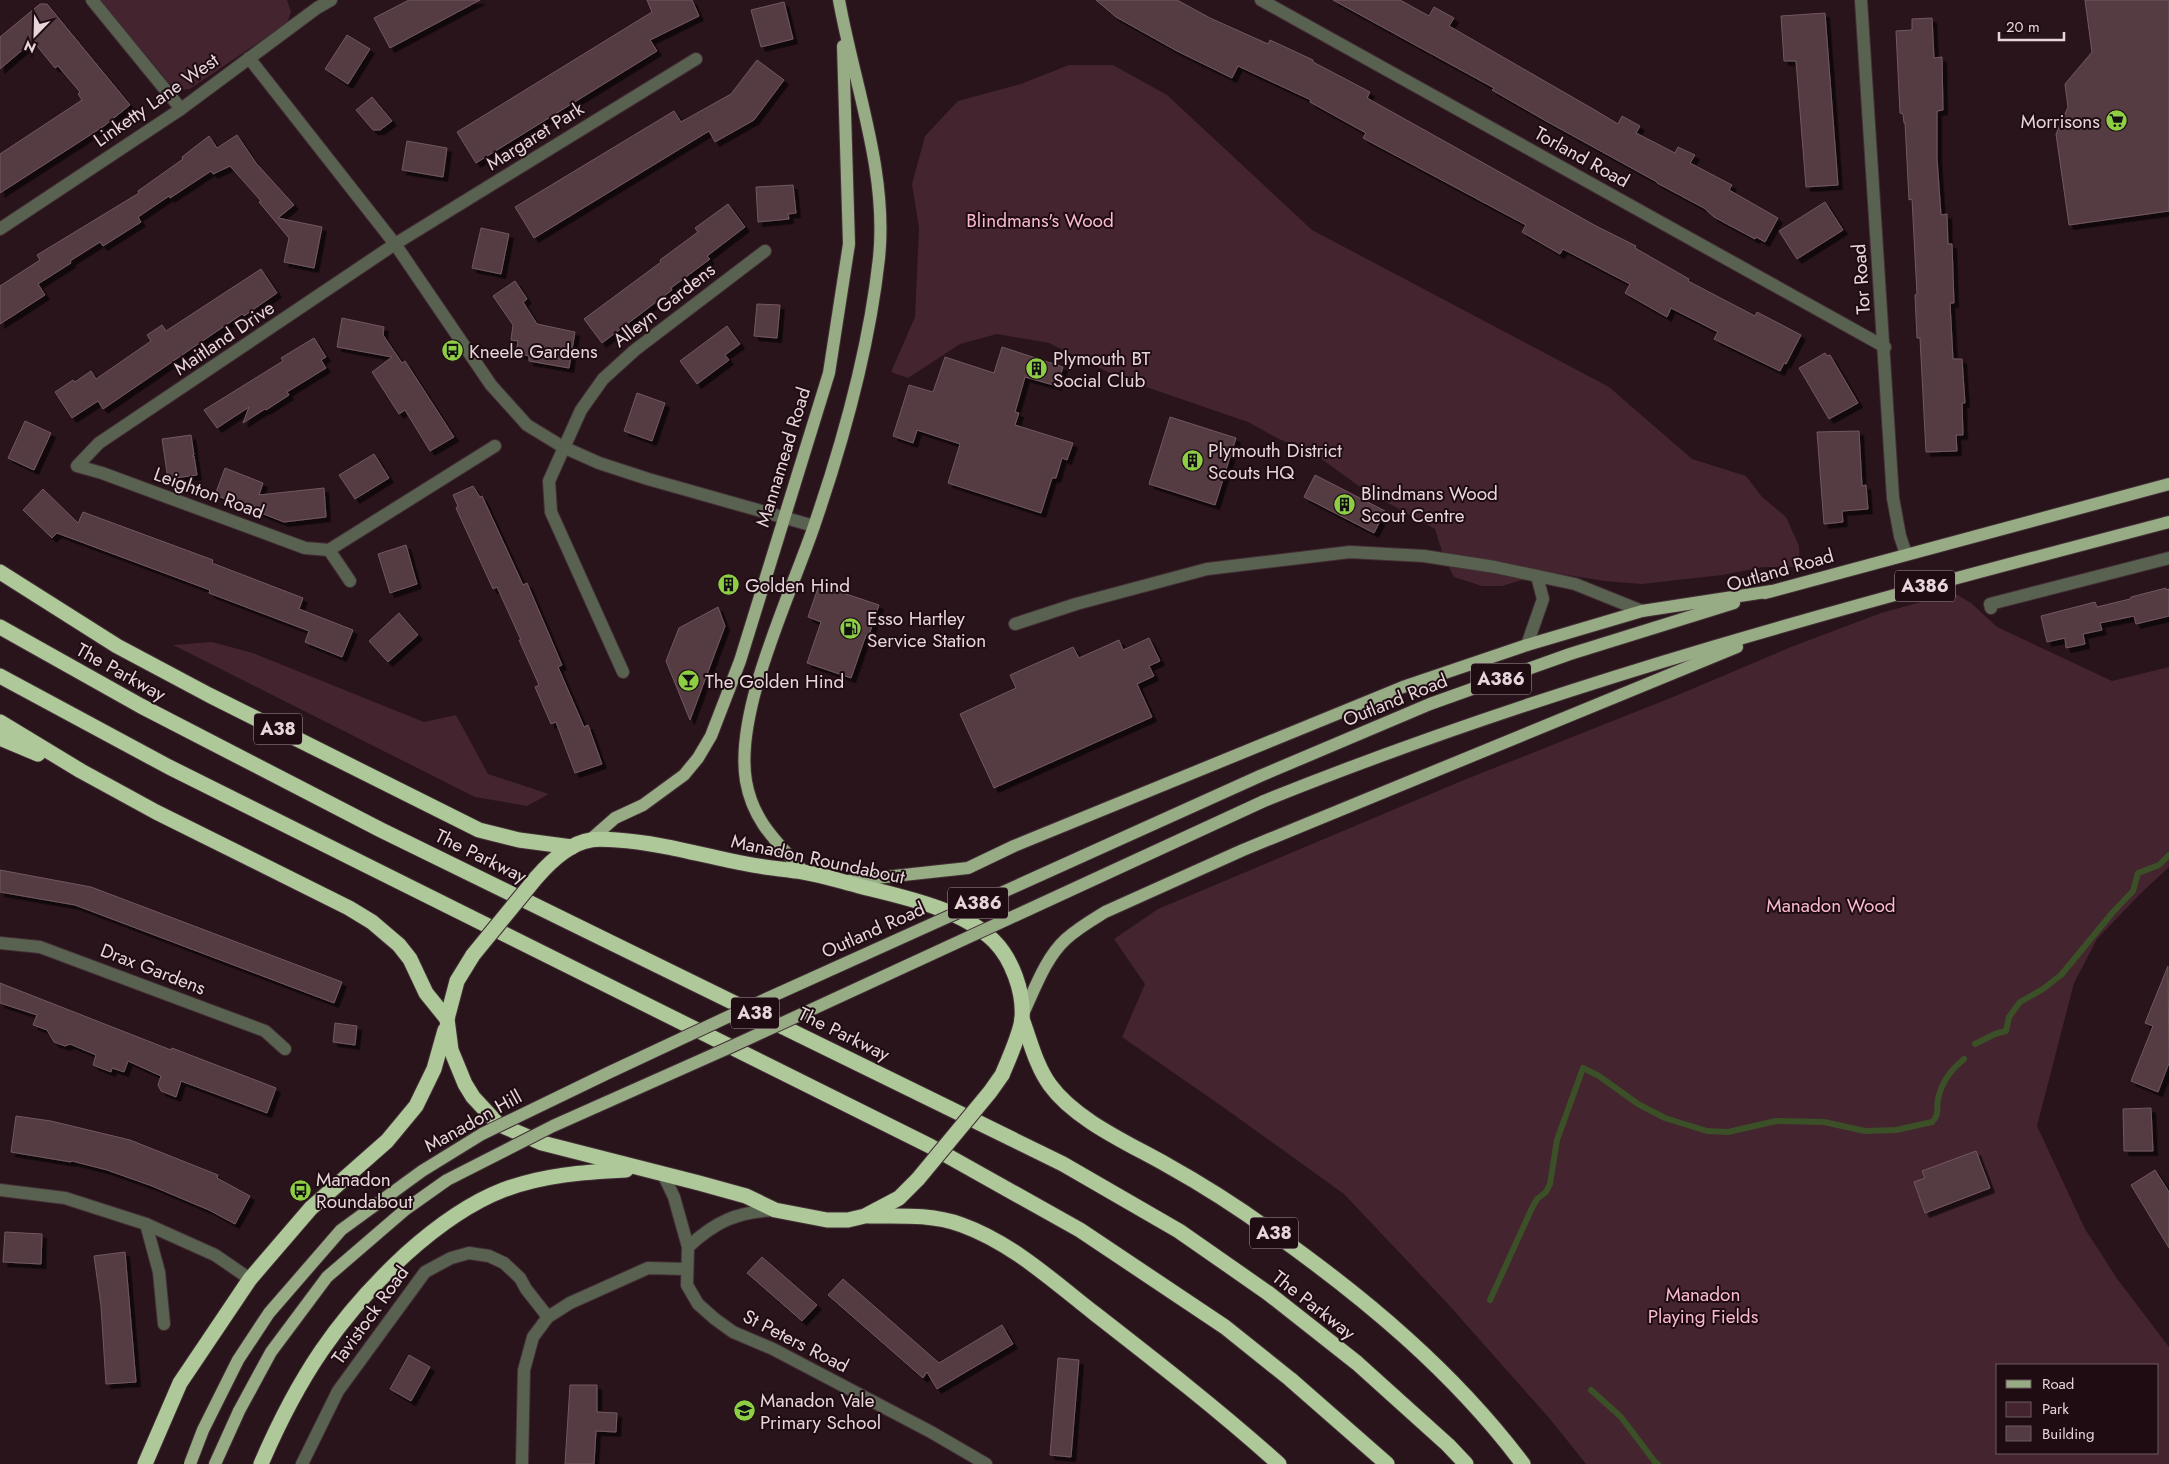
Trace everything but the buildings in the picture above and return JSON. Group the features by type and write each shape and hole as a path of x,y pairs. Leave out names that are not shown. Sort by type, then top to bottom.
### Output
{"highway":[{"name":"A38","path":"0,572 117,646 209,695 479,830 519,840 572,847"},
{"name":"The Parkway","path":"0,627 141,706 381,830 1063,1164 1179,1231 1268,1293 1356,1363 1448,1445 1466,1464"},
{"name":"A38","path":"0,676 169,767 930,1146 1080,1230 1224,1327 1290,1379 1387,1464"},
{"path":"0,722 81,771 156,812 349,908 372,922 399,945 410,959 426,993 447,1020 441,1046 426,1087 403,1125 387,1142 311,1208 250,1279 180,1383 146,1464"},
{"path":"0,738 81,771"},
{"name":"Manadon Roundabout","path":"590,840 648,844 747,864 804,872 919,902 947,912 974,926 994,941 1006,957 1014,975 1022,1017 1009,1059 1002,1074 990,1092 918,1180 899,1198 865,1216 848,1220 827,1220 775,1210 746,1196 542,1143 498,1124 473,1097 464,1084 451,1050 447,1020 457,981 473,955 536,878 572,847 590,840"},
{"name":"A38","path":"1022,1017 1043,1072 1060,1096 1087,1118 1191,1178 1270,1230 1350,1289 1416,1346 1461,1390 1523,1464"},
{"path":"261,1464 286,1408 334,1330 356,1303 391,1268 437,1228 483,1199 523,1184 552,1176 643,1169"},
{"path":"865,1216 926,1217 943,1220 961,1224 997,1241 1035,1267 1150,1356 1279,1464"}],"main road":[{"name":"Mannamead Road","path":"804,872 764,827 755,813 747,787 744,760 745,740 761,675 814,526 857,386 879,256 880,218 869,135 839,0"},
{"name":"Mannamead Road","path":"590,840 615,818 643,805 684,776 707,744 722,712 740,661 829,373 849,244 842,19"},
{"name":"Outland Road","path":"697,1032 1260,776 1440,701 1570,654 1772,591 2169,484"},
{"name":"A386","path":"1798,622 1906,591 2169,522"},
{"path":"843,882 968,868 1014,846 1403,687 1527,645 1642,611 1772,591"},
{"name":"Manadon Hill","path":"216,1464 239,1411 271,1352 327,1278 406,1209 447,1180 492,1156 553,1126 726,1049 1264,801 1348,767 1581,686 1798,622"},
{"path":"1022,1017 1054,954 1084,924 1105,912 1243,850 1798,622"},
{"name":"Manadon Hill","path":"190,1464 202,1430 238,1360 268,1313 341,1230 422,1171 482,1134 608,1072 697,1032"}],"street":[{"path":"92,0 181,108"},
{"name":"Linketty Lane West","path":"0,229 181,108 249,58 314,4 331,0"},
{"name":"Tor Road","path":"1861,0 1894,498 1900,536 1906,554"},
{"name":"Torland Road","path":"1266,1 1885,346"},
{"path":"249,58 395,244 490,385 527,424 562,447 599,463 640,477 814,526"},
{"name":"Margaret Park","path":"395,244 696,59"},
{"name":"Maitland Drive","path":"77,466 99,443 395,244"},
{"name":"Alleyn Gardens","path":"562,447 581,410 603,379 635,350 765,251"},
{"path":"350,581 329,550 495,446"},
{"path":"562,447 549,480 551,512 623,672"},
{"name":"Leighton Road","path":"77,466 102,473 305,548 329,550"},
{"path":"1015,624 1076,604 1207,569 1350,552 1424,556 1537,576 1574,584 1642,611"},
{"path":"1992,608 1990,604 2169,558"},
{"path":"1527,645 1543,599 1537,576"},
{"name":"Drax Gardens","path":"0,943 40,947 111,972 265,1032 285,1049"},
{"name":"St Peters Road","path":"663,1174 674,1197 682,1232 688,1247 687,1285 698,1304 734,1332 773,1349 931,1432 986,1464"},
{"path":"0,1190 65,1198 146,1224 215,1256 250,1279"},
{"path":"688,1247 715,1225 732,1216 753,1211 775,1210"},
{"path":"146,1224 159,1272 164,1324"},
{"name":"Tavistock Road","path":"302,1464 338,1391 424,1272 451,1258 469,1253 489,1256 504,1263 520,1278 526,1289 548,1317"},
{"path":"522,1464 524,1370 533,1337 548,1317 570,1304 648,1268 686,1269"}],"green space":[{"path":"100,0 287,0 291,12 287,23 190,89 179,90 171,85"},
{"name":"Blindmans's Wood","path":"1069,65 1113,65 1167,95 1312,230 1609,387 1692,459 1746,476 1762,497 1786,517 1799,546 1800,567 1763,567 1722,575 1642,584 1604,581 1549,572 1502,586 1482,586 1454,577 1444,558 1435,529 1363,489 1320,458 1248,422 1120,378 1049,343 997,334 960,344 908,378 891,372 915,317 919,228 912,184 925,136 958,101 1021,84"},
{"path":"1954,593 1971,603 1997,627 2112,681 2169,667 2169,867 2097,939 2074,983 2037,1126 2085,1229 2118,1280 2169,1347 2169,1464 1586,1464 1550,1419 1448,1304 1344,1194 1122,1037 1145,984 1114,939 1158,909 1464,780 1673,697 1791,647 1881,613"},
{"path":"212,642 253,653 424,722 456,715 488,774 549,794 527,806 475,797 173,645"}],"waterway":[{"path":"1975,1044 2006,1031 2009,1017 2020,1002 2043,989 2061,975 2113,912 2133,891 2138,873 2159,865 2169,855"},
{"path":"1490,1300 1532,1208 1537,1199 1546,1192 1550,1184 1557,1140 1583,1068 1599,1076 1638,1104 1665,1118 1707,1131 1728,1132 1776,1121 1824,1122 1865,1131 1896,1130 1932,1122 1937,1114 1938,1099 1945,1081 1964,1059"},
{"path":"1591,1390 1621,1417 1658,1464"}],"place":[{"name":"Morrisons","path":"2116,121"},
{"name":"Kneele Gardens","path":"453,351"},
{"name":"Plymouth BT Social Club","path":"1037,369"},
{"name":"Plymouth District Scouts HQ","path":"1192,461"},
{"name":"Blindmans Wood Scout Centre","path":"1345,504"},
{"name":"Golden Hind","path":"729,585"},
{"name":"Esso Hartley Service Station","path":"851,629"},
{"name":"The Golden Hind","path":"689,681"},
{"name":"Manadon Roundabout","path":"300,1190"},
{"name":"Manadon Vale Primary School","path":"744,1411"}],"park label":[{"name":"Manadon Wood","path":"1831,905"},
{"name":"Manadon Playing Fields","path":"1703,1305"}]}
